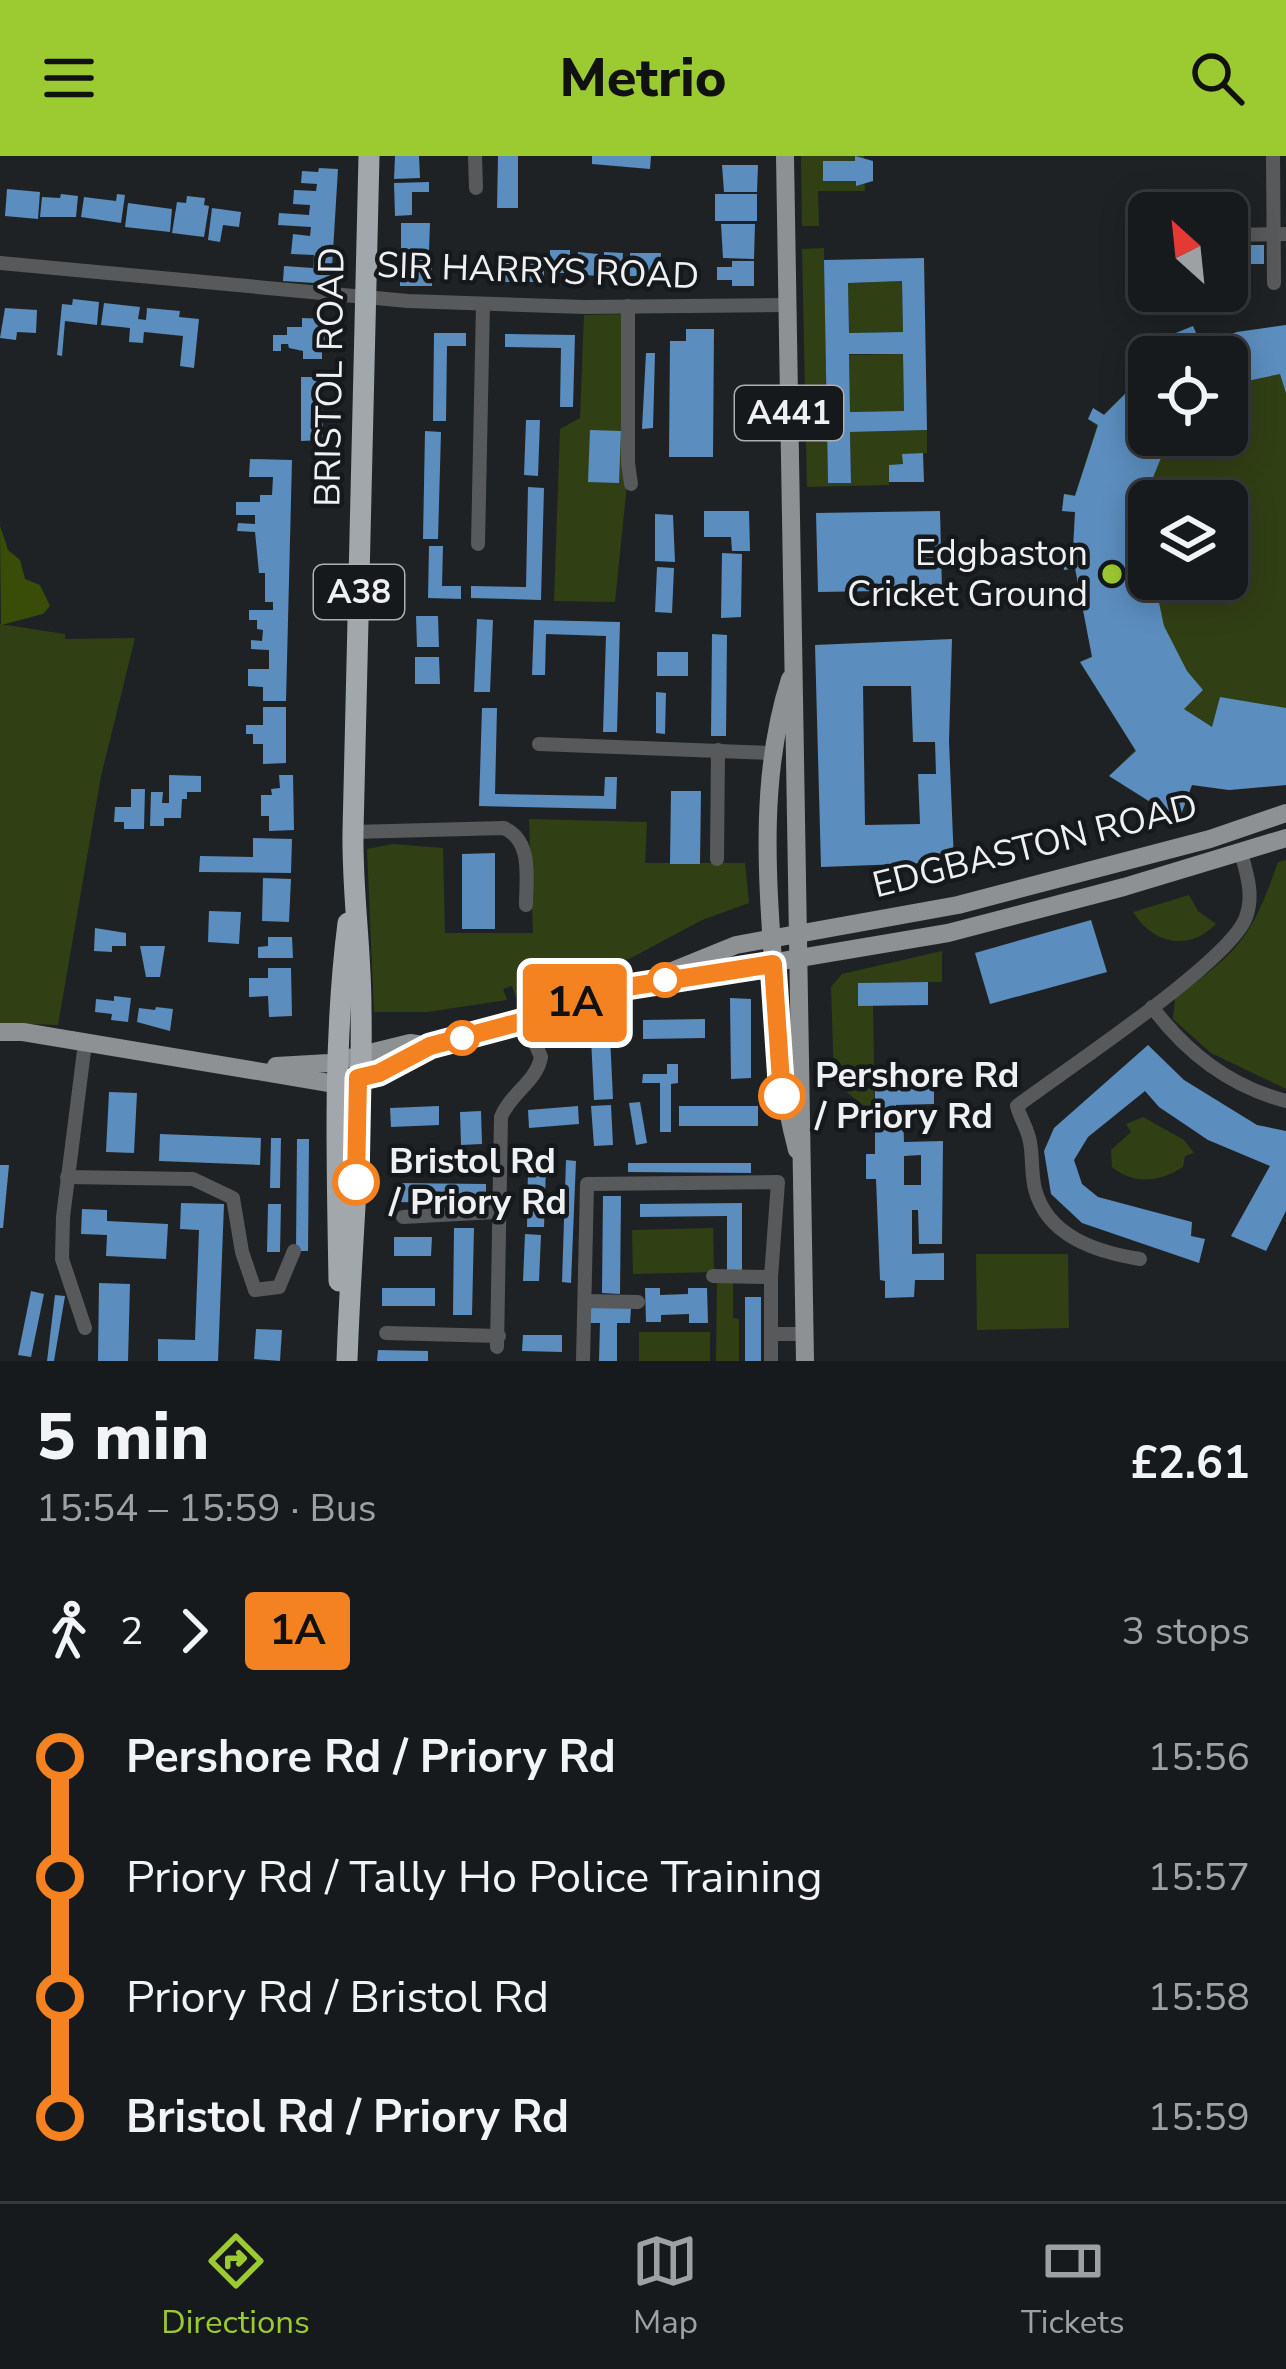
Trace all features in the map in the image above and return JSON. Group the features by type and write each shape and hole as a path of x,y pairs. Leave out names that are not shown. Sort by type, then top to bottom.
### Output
{"highway":[{"name":"BRISTOL ROAD","path":"343,1361 356,1226 349,1068 360,965 352,887 353,832 376,298 369,156"}],"main road":[{"name":"A441","path":"785,156 805,1361"},
{"name":"A441","path":"793,670 771,753 771,939 778,1072 804,1178"},
{"name":"EDGBASTON ROAD","path":"640,984 736,944 958,905 1286,813"},
{"path":"1233,831 1241,853"},
{"name":"EDGBASTON ROAD","path":"640,984 948,933 1286,838"},
{"path":"1094,870 1102,893"},
{"path":"0,1032 245,1067 349,1068 379,1073 430,1046 640,984"}],"street":[{"path":"476,156 476,188"},
{"path":"1273,156 1280,234 1274,284"},
{"path":"1248,235 1280,234"},
{"name":"SIR HARRYS ROAD","path":"0,263 483,304 788,305"},
{"path":"478,544 483,304"},
{"path":"628,306 631,484"},
{"path":"539,744 771,753"},
{"path":"717,860 718,750"},
{"path":"353,832 504,828 518,837 525,853 526,905"},
{"path":"1140,1259 1097,1250 1044,1215 1034,1186 1030,1138 1017,1106 1212,960 1246,919 1250,883 1241,853"},
{"path":"1152,1007 1177,1039 1210,1068 1286,1102"},
{"path":"386,1333 498,1342 500,1117 509,1098 540,1066 541,1057 525,1020"},
{"path":"85,1043 62,1259 85,1328"},
{"path":"68,1177 193,1179 233,1198 242,1252 255,1290 279,1287 294,1251"},
{"path":"583,1361 587,1184 778,1182 771,1361"},
{"path":"403,1217 496,1212"},
{"path":"713,1276 771,1277"},
{"path":"585,1301 638,1302"},
{"path":"771,1334 805,1334"}],"shaded area":[{"path":"801,156 864,156 865,191 818,191 819,226 802,226"},
{"path":"824,248 828,482 851,482 850,432 927,430 927,453 903,454 903,464 889,465 889,485 807,487 802,249"},
{"path":"902,281 903,332 849,333 848,283"},
{"path":"628,314 627,484 615,602 554,601 560,429 580,418 584,315"},
{"name":"Edgbaston Cricket Ground","path":"1286,325 1286,785 1229,790 1192,785 1179,820 1109,776 1135,750 1080,662 1092,656 1075,569 1064,570 1063,553 1073,550 1075,512 1062,511 1064,494 1075,495 1097,426 1088,419 1093,408 1104,414 1128,391 1128,456 1248,456 1248,336 1226,336"},
{"name":"Edgbaston Cricket Ground","path":"1193,326 1197,336 1168,336"},
{"path":"903,354 904,411 850,412 849,355"},
{"path":"0,526 25,579 40,585 50,606 43,614 1,625"},
{"path":"0,624 65,634 65,639 135,638 101,776 58,1025 0,1023"},
{"path":"529,819 647,822 645,863 745,863 749,903 702,920 631,958 516,997 512,986 503,989 507,1000 427,1012 374,1012 367,849 393,844 443,848 445,933 533,933"},
{"path":"1286,860 1286,1089 1211,1053 1173,1019 1175,998 1241,941 1260,909 1278,862"},
{"path":"1189,895 1198,911 1216,924 1194,938 1161,937 1133,912"},
{"path":"942,951 942,982 858,983 873,1005 875,1116 834,1081 831,987 842,974"},
{"path":"1143,1117 1184,1140 1194,1153 1185,1156 1183,1167 1147,1179 1129,1177 1112,1167 1111,1150 1131,1132 1126,1124"},
{"path":"713,1228 714,1272 633,1274 632,1230"},
{"path":"976,1254 1068,1254 1069,1328 977,1330"},
{"path":"717,1282 733,1282 739,1361 716,1361"},
{"path":"639,1332 710,1332 710,1361 639,1361"}],"building":[{"path":"395,156 419,156 420,178 394,179"},
{"path":"498,156 518,156 518,208 497,208"},
{"path":"592,156 651,156 650,169 592,164"},
{"path":"855,156 873,161 873,181 856,186 856,181 823,181 823,161 855,161"},
{"path":"722,165 758,165 757,192 724,192"},
{"path":"319,168 338,169 331,284 283,281 284,266 313,268 314,255 291,254 293,234 310,236 311,227 278,225 279,213 309,215 310,205 293,204 294,190 316,191 317,184 301,183 302,171 318,172"},
{"path":"429,182 429,192 412,192 412,215 395,216 394,183"},
{"path":"7,189 40,192 38,219 5,216"},
{"path":"61,194 78,196 76,217 40,217 42,197 60,198"},
{"path":"117,194 125,195 121,223 81,217 84,197 116,201"},
{"path":"715,194 757,194 757,221 715,221"},
{"path":"187,196 205,198 204,205 209,206 204,237 172,233 177,202 186,203"},
{"path":"128,203 172,209 170,232 125,227"},
{"path":"212,208 241,212 239,227 223,225 220,242 208,240"},
{"path":"401,223 430,223 429,250 401,250"},
{"path":"721,224 755,224 754,259 723,258"},
{"path":"1248,245 1264,245 1264,264 1248,264"},
{"path":"550,250 570,250 570,273 550,273"},
{"path":"578,252 598,254 596,276 576,274"},
{"path":"604,252 623,253 622,273 604,273"},
{"path":"630,253 661,253 660,276 630,276"},
{"path":"924,258 927,430 850,432 851,483 828,483 824,260","holes":["902,281 903,332 849,333 848,283","849,354 903,354 904,411 850,412"]},
{"path":"400,259 432,259 432,286 400,286"},
{"path":"496,261 544,261 544,282 496,282"},
{"path":"732,261 754,261 754,286 717,280 717,267 732,267"},
{"path":"73,299 99,302 97,325 65,321 62,356 57,355 62,304 72,305"},
{"path":"104,303 140,307 138,319 146,320 147,308 180,311 179,317 199,319 194,368 180,366 183,336 144,332 143,343 129,342 130,328 101,325"},
{"path":"5,308 37,310 36,333 17,332 16,340 0,338"},
{"path":"302,318 329,319 328,351 322,351 322,359 303,359 303,351 288,344 273,351 273,335 287,335 287,327 302,327"},
{"path":"1286,325 1286,393 1280,374 1248,381 1248,336 1226,336"},
{"path":"1193,326 1197,336 1168,336"},
{"path":"686,329 714,329 713,457 669,457 670,341 686,341"},
{"path":"434,333 466,333 466,346 447,346 446,421 433,421"},
{"path":"505,334 575,335 573,407 560,407 561,348 505,347"},
{"path":"646,353 655,353 653,428 642,429"},
{"path":"301,377 322,377 323,440 301,441"},
{"path":"1128,391 1128,456 1162,456 1152,480 1128,480 1128,600 1158,600 1164,626 1187,671 1203,690 1184,709 1212,727 1220,697 1286,708 1286,785 1229,790 1192,785 1179,820 1109,776 1136,751 1080,662 1092,657 1075,568 1064,570 1063,553 1073,550 1075,512 1062,511 1064,494 1075,496 1098,425 1088,419 1093,408 1104,415"},
{"path":"526,420 540,420 538,476 524,475"},
{"path":"590,430 621,431 619,483 588,482"},
{"path":"425,431 441,432 438,539 423,539"},
{"path":"923,453 924,482 889,482 889,465 903,464 902,454"},
{"path":"250,459 292,460 286,701 263,701 263,687 248,686 248,669 269,669 269,650 251,649 251,640 262,641 263,630 257,629 257,620 249,620 249,610 273,610 273,602 265,602 265,573 259,573 255,532 237,531 238,523 255,524 255,515 236,515 236,502 260,502 260,495 272,495 273,477 249,477"},
{"path":"528,487 544,488 541,600 471,598 471,586 526,587"},
{"path":"704,511 749,511 750,551 732,551 731,537 704,537"},
{"path":"940,511 942,590 818,592 816,513"},
{"path":"655,514 673,515 675,562 655,561"},
{"path":"429,546 443,546 442,586 461,586 461,599 428,598"},
{"path":"722,553 742,554 741,617 721,618"},
{"path":"657,567 674,568 672,613 655,612"},
{"path":"416,616 438,616 439,647 417,647"},
{"path":"477,619 493,620 490,692 474,692"},
{"path":"534,620 620,622 617,732 603,732 606,636 546,634 545,675 532,675"},
{"path":"712,634 727,635 726,736 711,736"},
{"path":"952,639 949,741 954,862 821,867 815,645","holes":["863,686 911,686 913,742 935,742 936,774 918,774 920,824 865,825"]},
{"path":"657,652 688,652 688,676 657,676"},
{"path":"415,657 439,657 440,684 415,684"},
{"path":"656,692 666,693 665,734 656,733"},
{"path":"263,707 286,707 286,763 263,764 263,744 253,744 253,734 246,734 246,725 263,725"},
{"path":"482,708 497,708 495,794 604,796 605,777 617,777 616,809 479,806"},
{"path":"169,775 201,776 201,792 187,792 181,818 164,818 164,826 150,826 151,792 163,792 162,803 169,803"},
{"path":"279,775 293,775 294,830 269,831 269,816 261,816 261,795 272,795 271,789 280,788"},
{"path":"131,789 145,789 144,829 124,829 124,822 114,822 115,807 131,807"},
{"path":"671,791 701,791 700,864 670,864"},
{"path":"253,838 292,839 291,873 199,872 200,856 253,857"},
{"path":"495,853 495,929 462,929 462,854"},
{"path":"263,878 291,879 289,922 262,921"},
{"path":"209,911 241,912 239,944 208,942"},
{"path":"1091,920 1107,972 990,1004 975,953"},
{"path":"95,928 126,933 126,946 112,946 112,952 94,951"},
{"path":"268,937 292,937 293,958 258,958 258,947 268,946"},
{"path":"140,946 165,946 160,977 146,977"},
{"path":"268,968 291,968 292,1016 269,1017 268,996 249,997 249,978 268,978"},
{"path":"928,982 928,1005 858,1006 858,983"},
{"path":"114,996 131,998 128,1022 95,1012 96,999 114,1001"},
{"path":"730,998 751,999 751,1078 731,1079"},
{"path":"139,1008 173,1009 170,1031 137,1022"},
{"path":"705,1019 705,1038 643,1039 643,1020"},
{"path":"610,1036 613,1099 594,1100 591,1038"},
{"path":"1148,1045 1184,1080 1257,1125 1286,1131 1286,1211 1266,1251 1231,1236 1270,1166 1208,1140 1159,1107 1145,1091 1088,1137 1074,1160 1082,1184 1098,1197 1192,1222 1191,1236 1205,1239 1199,1263 1082,1223 1051,1194 1044,1151 1054,1128"},
{"path":"667,1064 678,1064 678,1083 671,1084 671,1132 660,1132 660,1083 642,1083 643,1074 667,1074"},
{"path":"875,1088 934,1088 934,1104 896,1105 896,1110 903,1111 904,1142 943,1141 942,1244 919,1244 918,1210 912,1210 912,1254 944,1253 944,1280 915,1280 914,1297 885,1298 885,1281 880,1280 876,1179 866,1179 866,1154 875,1154","holes":["921,1155 921,1185 904,1185 904,1156"]},
{"path":"109,1092 137,1093 134,1153 106,1152"},
{"path":"640,1102 647,1143 636,1145 629,1103"},
{"path":"611,1105 613,1145 594,1146 591,1106"},
{"path":"439,1106 439,1125 391,1127 390,1108"},
{"path":"578,1106 579,1124 529,1128 528,1110"},
{"path":"679,1106 758,1106 758,1126 679,1126"},
{"path":"481,1111 482,1144 461,1145 460,1112"},
{"path":"160,1134 261,1138 260,1165 159,1161"},
{"path":"271,1138 281,1138 280,1188 270,1188"},
{"path":"297,1139 309,1139 308,1251 296,1251"},
{"path":"566,1160 576,1161 571,1283 562,1282"},
{"path":"628,1163 751,1163 751,1173 628,1172"},
{"path":"0,1165 9,1165 3,1228 0,1228"},
{"path":"528,1167 546,1168 544,1227 527,1227"},
{"path":"397,1183 486,1184 486,1204 396,1202"},
{"path":"603,1196 621,1196 620,1294 602,1293"},
{"path":"181,1203 224,1204 218,1361 158,1361 158,1339 195,1340 199,1230 180,1229"},
{"path":"742,1203 742,1274 727,1274 727,1216 640,1217 640,1204"},
{"path":"268,1204 281,1204 280,1252 267,1252"},
{"path":"82,1209 107,1210 107,1221 168,1224 166,1259 106,1256 107,1235 81,1234"},
{"path":"454,1228 474,1228 472,1315 453,1315"},
{"path":"525,1234 541,1235 539,1281 523,1281"},
{"path":"394,1237 432,1237 431,1256 394,1256"},
{"path":"99,1283 130,1284 128,1361 98,1361"},
{"path":"382,1288 435,1288 435,1306 382,1306"},
{"path":"645,1288 660,1288 660,1295 707,1288 708,1323 689,1323 689,1314 661,1315 661,1322 646,1322"},
{"path":"31,1291 44,1294 31,1357 18,1355"},
{"path":"55,1295 65,1296 54,1361 47,1361"},
{"path":"745,1297 761,1297 761,1361 745,1361"},
{"path":"590,1308 631,1308 630,1323 617,1323 617,1361 599,1361 600,1323 590,1323"},
{"path":"256,1329 282,1330 280,1361 254,1359"},
{"path":"523,1335 562,1335 562,1352 522,1351"},
{"path":"378,1350 428,1351 428,1361 377,1361"}],"bus line":[{"name":"1A","path":"356,1182 358,1078 379,1073 430,1046 640,984 773,964 782,1096"}],"place":[{"name":"Edgbaston Cricket Ground","path":"1112,574"},
{"name":"Pershore Rd / Priory Rd","path":"782,1096"},
{"name":"Bristol Rd / Priory Rd","path":"356,1182"}]}
